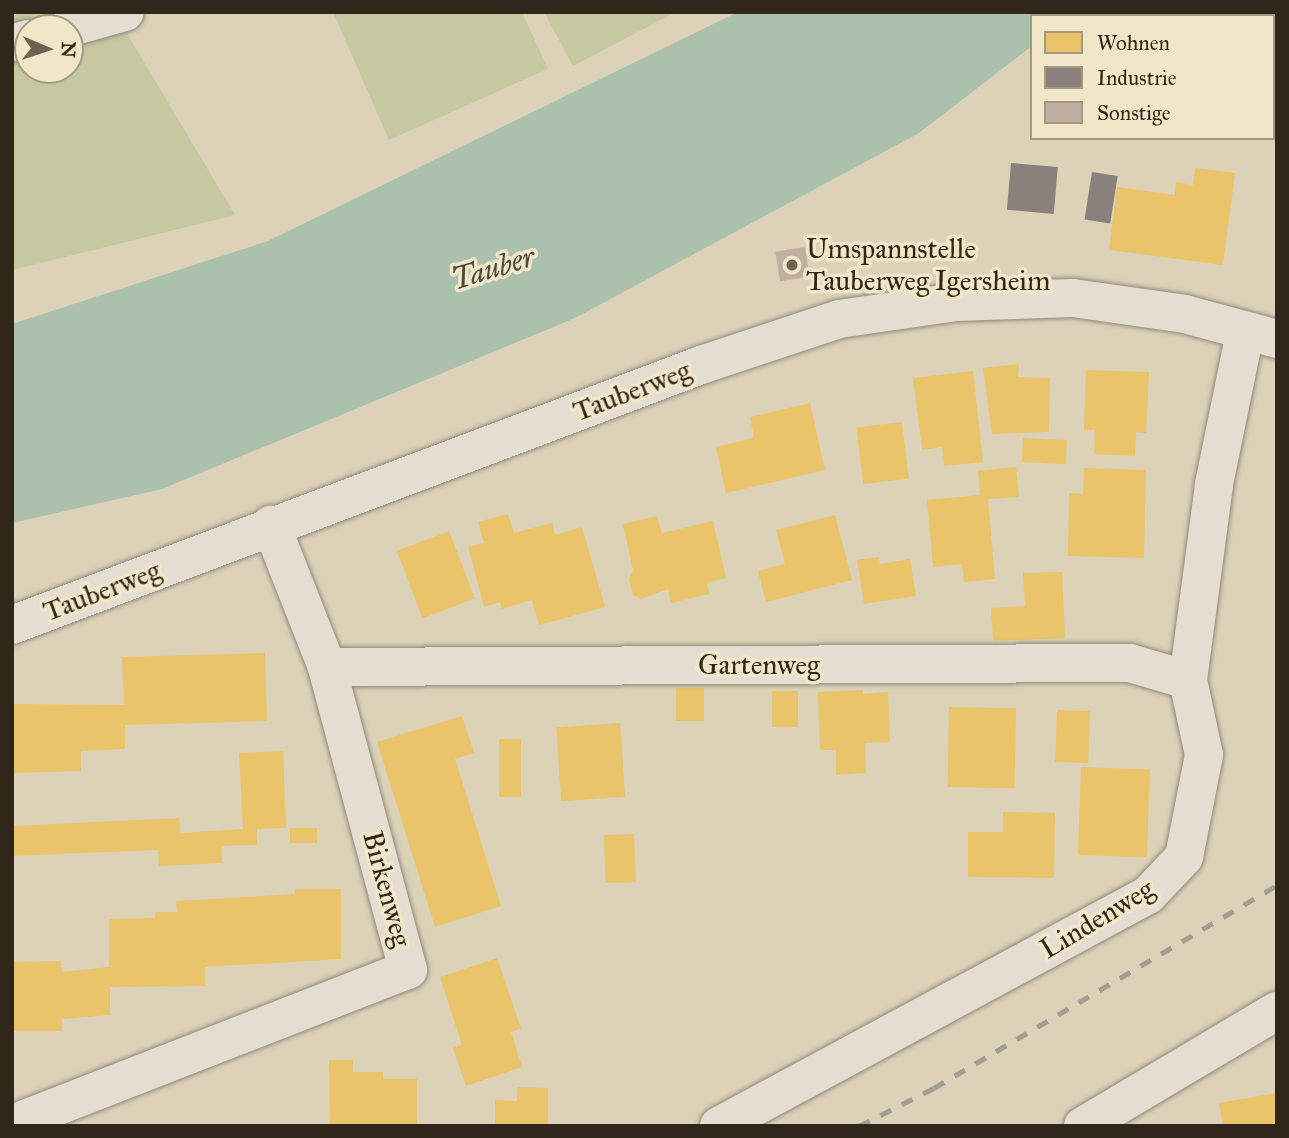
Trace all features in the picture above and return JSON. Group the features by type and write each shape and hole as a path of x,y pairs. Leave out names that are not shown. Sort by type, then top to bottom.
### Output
{"street":[{"path":"84,24 125,12"},
{"name":"Tauberweg","path":"12,625 271,525 701,365 839,319 957,302 1073,298 1185,314 1261,336"},
{"name":"Lindenweg","path":"719,1126 1148,895 1184,857 1204,755 1188,680 1214,484 1261,336"},
{"name":"Birkenweg","path":"12,1124 408,970 327,667 271,525"},
{"name":"Gartenweg","path":"327,667 1130,663 1188,680"},
{"path":"1083,1126 1277,1011"}],"shaded area":[{"path":"12,12 125,12 84,24 84,14 14,14 12,41"},
{"path":"333,12 522,12 548,69 389,140"},
{"path":"544,12 676,12 573,66"},
{"path":"119,20 235,215 12,270 12,45 14,84 84,84 84,29"}],"water":[{"name":"Tauber","path":"738,12 1076,12 1030,14 1030,48 919,133 575,318 162,489 12,523 12,324 268,241"}],"building: Wohnen":[{"path":"1195,168 1235,173 1223,265 1109,250 1117,187 1175,195 1176,182 1193,185"},
{"path":"1019,364 1018,377 1050,378 1049,432 992,434 983,368"},
{"path":"1086,370 1149,372 1146,433 1136,432 1135,456 1094,454 1095,430 1084,430"},
{"path":"973,371 983,462 944,466 942,447 922,450 913,378"},
{"path":"810,403 825,470 726,493 716,447 754,438 750,417"},
{"path":"902,422 909,479 863,484 856,428"},
{"path":"1023,438 1067,440 1066,464 1022,462"},
{"path":"1016,467 1019,497 988,499 995,579 964,582 962,564 933,567 927,500 980,495 978,471"},
{"path":"1084,468 1146,470 1144,558 1068,556 1069,493 1083,494"},
{"path":"508,514 514,533 552,523 555,535 582,527 605,607 539,625 532,600 502,609 500,602 484,607 468,547 484,543 478,522"},
{"path":"835,515 852,580 766,602 758,571 785,564 776,530"},
{"path":"657,516 662,533 713,521 726,578 707,583 709,594 671,603 668,589 641,599 633,595 629,580 633,570 623,524"},
{"path":"449,531 475,598 423,618 397,551"},
{"path":"879,557 880,564 910,559 916,596 864,604 857,560"},
{"path":"1062,572 1065,638 993,641 991,608 1025,606 1023,573"},
{"path":"265,653 267,721 125,725 125,749 81,751 81,771 12,773 12,704 124,705 122,657"},
{"path":"676,688 704,688 704,721 676,721"},
{"path":"863,690 863,694 888,692 890,742 865,743 866,773 836,775 836,750 820,750 818,692"},
{"path":"772,691 798,691 798,727 772,727"},
{"path":"949,707 1016,708 1015,788 948,787"},
{"path":"1057,710 1090,711 1088,763 1055,762"},
{"path":"462,716 474,753 455,759 501,906 435,927 377,742"},
{"path":"620,723 625,797 561,801 556,727"},
{"path":"499,739 521,739 521,797 499,797"},
{"path":"283,751 286,828 257,829 257,845 221,846 222,863 159,866 158,850 12,856 12,826 179,818 180,833 243,829 239,753"},
{"path":"1081,767 1150,769 1147,857 1078,855"},
{"path":"1003,812 1055,813 1054,878 968,877 968,832 1003,832"},
{"path":"290,828 317,828 317,843 290,843"},
{"path":"634,834 636,882 606,883 604,835"},
{"path":"295,889 341,889 341,959 205,967 205,986 110,987 110,1015 62,1019 62,1031 12,1031 12,962 61,961 62,972 109,967 109,919 155,918 155,912 177,912 176,901 295,894"},
{"path":"497,958 521,1028 511,1032 522,1067 466,1086 453,1048 462,1045 440,977"},
{"path":"329,1060 353,1060 353,1072 383,1072 383,1079 417,1079 417,1126 330,1126"},
{"path":"517,1087 548,1088 548,1126 495,1126 495,1100 517,1101"},
{"path":"1277,1093 1277,1126 1223,1126 1219,1103"}],"building: Industrie":[{"path":"1011,163 1058,167 1054,214 1007,210"},
{"path":"1092,172 1118,176 1110,223 1084,219"}],"building: Sonstige":[{"name":"Umspannstelle Tauberweg Igersheim","path":"805,247 810,277 780,281 775,252"}],"railway":[{"path":"859,1126 934,1088 1277,885"}],"place":[{"name":"Umspannstelle Tauberweg Igersheim","path":"792,265"}]}
